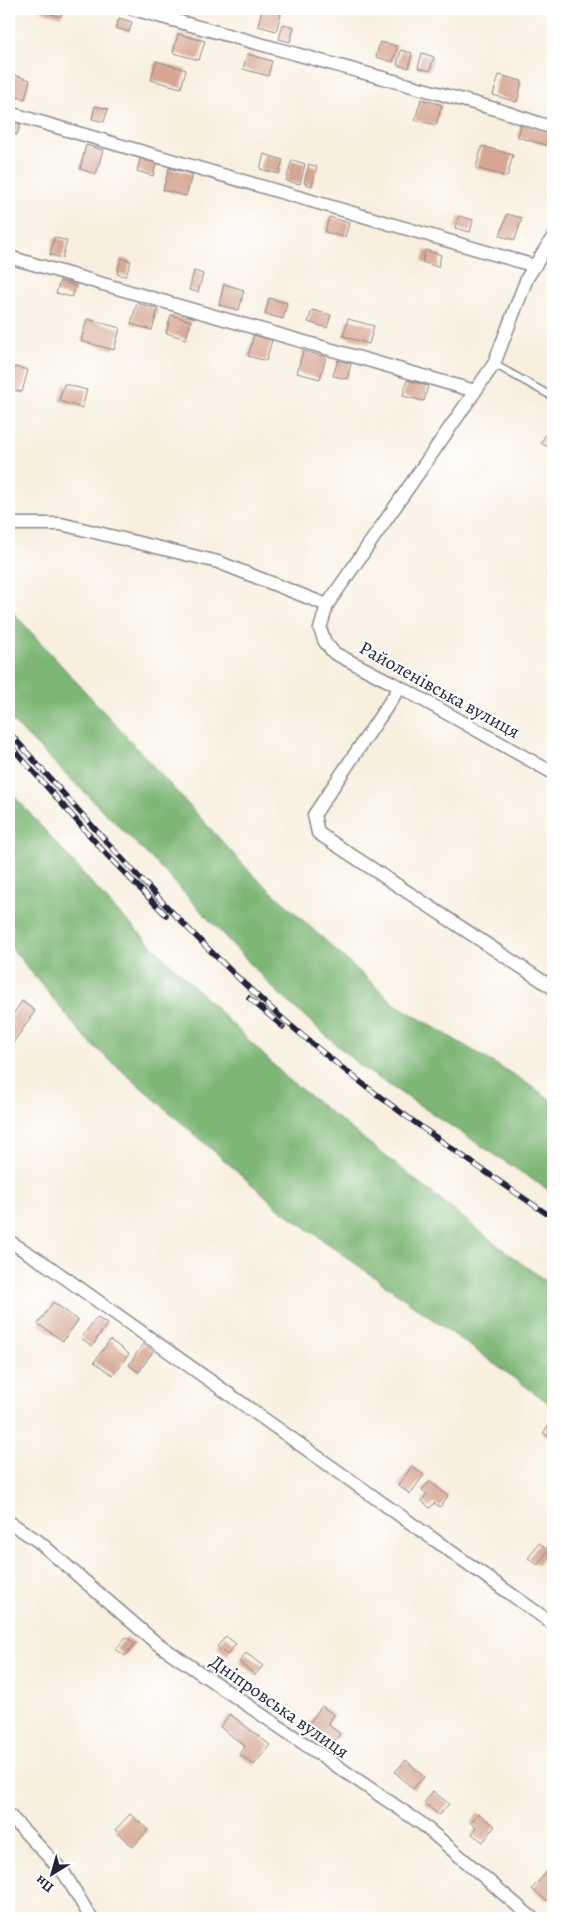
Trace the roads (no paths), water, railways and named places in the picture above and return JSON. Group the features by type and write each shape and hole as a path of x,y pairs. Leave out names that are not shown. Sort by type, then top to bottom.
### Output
{"street":[{"path":"133,9 499,110 553,128"},
{"path":"9,113 535,266"},
{"path":"9,524 61,524 218,562 327,605 494,364 523,287 553,237"},
{"path":"9,257 475,391"},
{"name":"Райоленівська вулиця","path":"327,605 320,629 325,642 334,653 400,687 553,773"},
{"path":"400,687 314,814 318,833 553,988"},
{"path":"9,1241 48,1266 553,1624"},
{"name":"Дніпровська вулиця","path":"9,1522 38,1541 155,1642 422,1824 532,1918"},
{"path":"9,1815 64,1873 92,1918"}],"lane":[{"path":"494,364 553,397"}],"railway":[{"path":"9,732 164,904 263,1001 332,1060 404,1115 553,1218"},
{"path":"9,744 106,854 166,915"},
{"path":"249,998 283,1027"}]}
